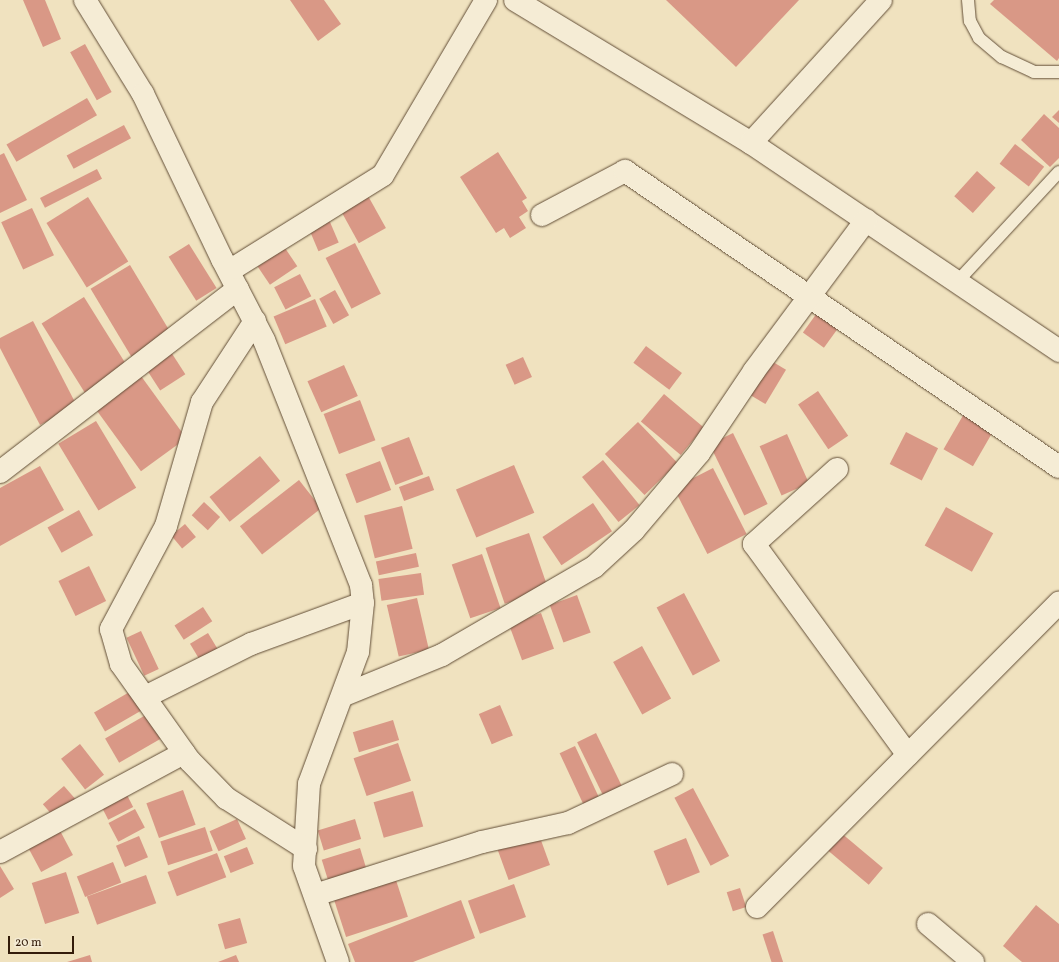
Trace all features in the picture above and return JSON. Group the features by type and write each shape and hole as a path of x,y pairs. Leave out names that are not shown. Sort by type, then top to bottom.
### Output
{"street":[{"path":"85,0 143,94 233,280 255,321 308,445 361,585 363,603 358,652 344,695 309,784 304,866 338,962"},
{"path":"0,472 233,280 383,174 486,0"},
{"path":"515,0 751,143 1059,351"},
{"path":"751,143 881,0"},
{"path":"542,216 625,171 810,295 1059,467"},
{"path":"344,695 442,655 594,567 634,530 699,453 754,371 866,220"},
{"path":"255,321 202,402 166,526 111,629 121,664 184,753 226,798 306,848"},
{"path":"838,469 754,544 908,755"},
{"path":"145,697 251,644 363,603"},
{"path":"757,907 1059,603"},
{"path":"0,852 184,753"},
{"path":"315,894 482,842 568,822 672,774"},
{"path":"928,924 973,962"}],"lane":[{"path":"968,0 970,21 979,38 1002,57 1034,72 1059,72"},
{"path":"957,282 1059,172"}],"building":[{"path":"23,0 45,0 61,39 43,47"},
{"path":"290,0 324,0 341,24 318,41"},
{"path":"666,0 799,0 736,67"},
{"path":"994,0 1059,0 1059,58 1057,61 990,4"},
{"path":"85,44 112,92 97,100 70,52"},
{"path":"87,98 97,115 16,162 6,144"},
{"path":"1059,110 1059,123 1052,117"},
{"path":"1044,114 1059,128 1059,158 1050,167 1021,140"},
{"path":"124,125 131,138 74,169 67,156"},
{"path":"1015,144 1044,167 1029,186 1000,164"},
{"path":"498,152 527,198 522,201 528,211 519,217 526,228 510,238 504,228 496,233 460,177"},
{"path":"4,153 27,200 0,213 0,155"},
{"path":"97,169 102,179 45,208 40,198"},
{"path":"977,171 996,188 973,213 954,196"},
{"path":"367,194 386,228 359,243 340,209"},
{"path":"88,197 128,261 87,287 46,223"},
{"path":"32,208 54,255 23,269 1,222"},
{"path":"327,215 339,243 318,251 307,224"},
{"path":"355,243 381,294 351,309 326,258"},
{"path":"189,244 217,288 196,301 169,257"},
{"path":"285,248 297,266 270,285 258,266"},
{"path":"130,265 171,333 131,356 91,289"},
{"path":"300,274 311,296 286,309 274,287"},
{"path":"335,290 349,315 333,324 319,299"},
{"path":"84,297 131,372 89,399 42,323"},
{"path":"315,299 327,327 285,344 274,317"},
{"path":"817,313 838,328 824,348 803,332"},
{"path":"33,321 77,406 40,425 0,348 0,338"},
{"path":"646,346 682,373 669,390 633,363"},
{"path":"169,349 185,374 160,390 144,365"},
{"path":"523,357 532,377 515,385 506,365"},
{"path":"768,359 786,370 765,404 747,393"},
{"path":"344,365 358,396 321,412 307,381"},
{"path":"141,376 186,438 141,471 96,409"},
{"path":"818,391 848,436 828,449 798,404"},
{"path":"664,394 704,427 681,455 641,422"},
{"path":"360,400 375,440 339,454 324,414"},
{"path":"965,412 994,429 973,466 944,449"},
{"path":"96,421 136,488 98,511 58,444"},
{"path":"638,422 678,463 645,495 605,454"},
{"path":"906,432 938,448 922,480 890,464"},
{"path":"733,433 768,504 744,515 710,444"},
{"path":"787,434 809,483 782,496 760,446"},
{"path":"409,437 423,474 395,485 381,448"},
{"path":"260,456 280,481 230,522 209,497"},
{"path":"603,460 640,505 619,522 582,477"},
{"path":"380,461 391,490 357,503 345,474"},
{"path":"514,465 534,513 476,537 456,490"},
{"path":"40,466 64,510 0,546 0,488"},
{"path":"713,468 747,534 707,554 674,488"},
{"path":"429,476 434,490 404,501 399,487"},
{"path":"299,480 321,508 262,555 240,526"},
{"path":"204,502 220,517 208,530 192,515"},
{"path":"593,503 612,531 561,565 542,537"},
{"path":"402,506 413,549 375,558 364,515"},
{"path":"946,507 993,533 972,572 925,545"},
{"path":"79,510 93,535 62,553 48,527"},
{"path":"185,524 196,537 182,549 171,536"},
{"path":"529,533 548,589 505,604 486,548"},
{"path":"416,553 419,567 379,575 376,562"},
{"path":"482,554 501,608 470,618 452,564"},
{"path":"89,566 106,601 76,616 58,581"},
{"path":"421,573 424,595 381,601 378,579"},
{"path":"684,593 720,661 693,676 657,608"},
{"path":"577,595 591,633 563,643 550,605"},
{"path":"417,598 429,650 399,657 387,605"},
{"path":"203,607 212,621 184,640 174,626"},
{"path":"541,613 554,649 522,660 509,625"},
{"path":"141,631 159,669 144,676 126,638"},
{"path":"208,633 219,651 201,662 190,644"},
{"path":"642,646 671,698 642,714 613,662"},
{"path":"133,690 144,709 105,732 94,712"},
{"path":"500,705 513,735 492,744 479,714"},
{"path":"151,712 165,736 119,763 105,738"},
{"path":"393,720 399,740 359,752 353,732"},
{"path":"596,733 623,789 604,798 577,742"},
{"path":"398,743 411,781 367,796 354,758"},
{"path":"80,744 104,775 85,790 61,759"},
{"path":"575,746 601,802 586,809 560,753"},
{"path":"64,786 76,800 55,818 43,804"},
{"path":"693,788 729,856 711,866 674,798"},
{"path":"183,790 196,825 159,838 146,803"},
{"path":"125,791 133,807 108,820 100,804"},
{"path":"413,791 423,827 384,838 374,802"},
{"path":"135,809 145,828 118,842 109,823"},
{"path":"237,819 246,839 219,851 210,831"},
{"path":"355,819 361,839 324,850 318,830"},
{"path":"57,825 73,855 41,872 25,842"},
{"path":"205,827 213,851 168,865 160,842"},
{"path":"538,832 550,865 509,880 497,847"},
{"path":"840,832 883,868 869,885 826,849"},
{"path":"139,836 148,857 125,867 116,846"},
{"path":"686,838 700,872 667,885 654,851"},
{"path":"247,847 254,864 231,873 224,856"},
{"path":"360,848 366,868 328,880 322,860"},
{"path":"217,853 226,877 177,896 168,872"},
{"path":"113,862 121,882 85,897 77,877"},
{"path":"0,866 14,889 0,898"},
{"path":"66,872 79,913 45,924 32,883"},
{"path":"394,874 408,917 346,937 332,894"},
{"path":"146,875 156,903 97,925 87,897"},
{"path":"514,884 526,917 480,934 468,901"},
{"path":"740,888 746,907 733,911 727,892"},
{"path":"461,900 475,938 413,962 355,962 348,944"},
{"path":"1036,905 1059,924 1059,962 1022,962 1003,946"},
{"path":"240,918 247,943 225,949 218,924"},
{"path":"773,931 783,962 772,962 763,934"},
{"path":"90,955 92,962 67,962"},
{"path":"236,955 239,962 218,962"}]}
